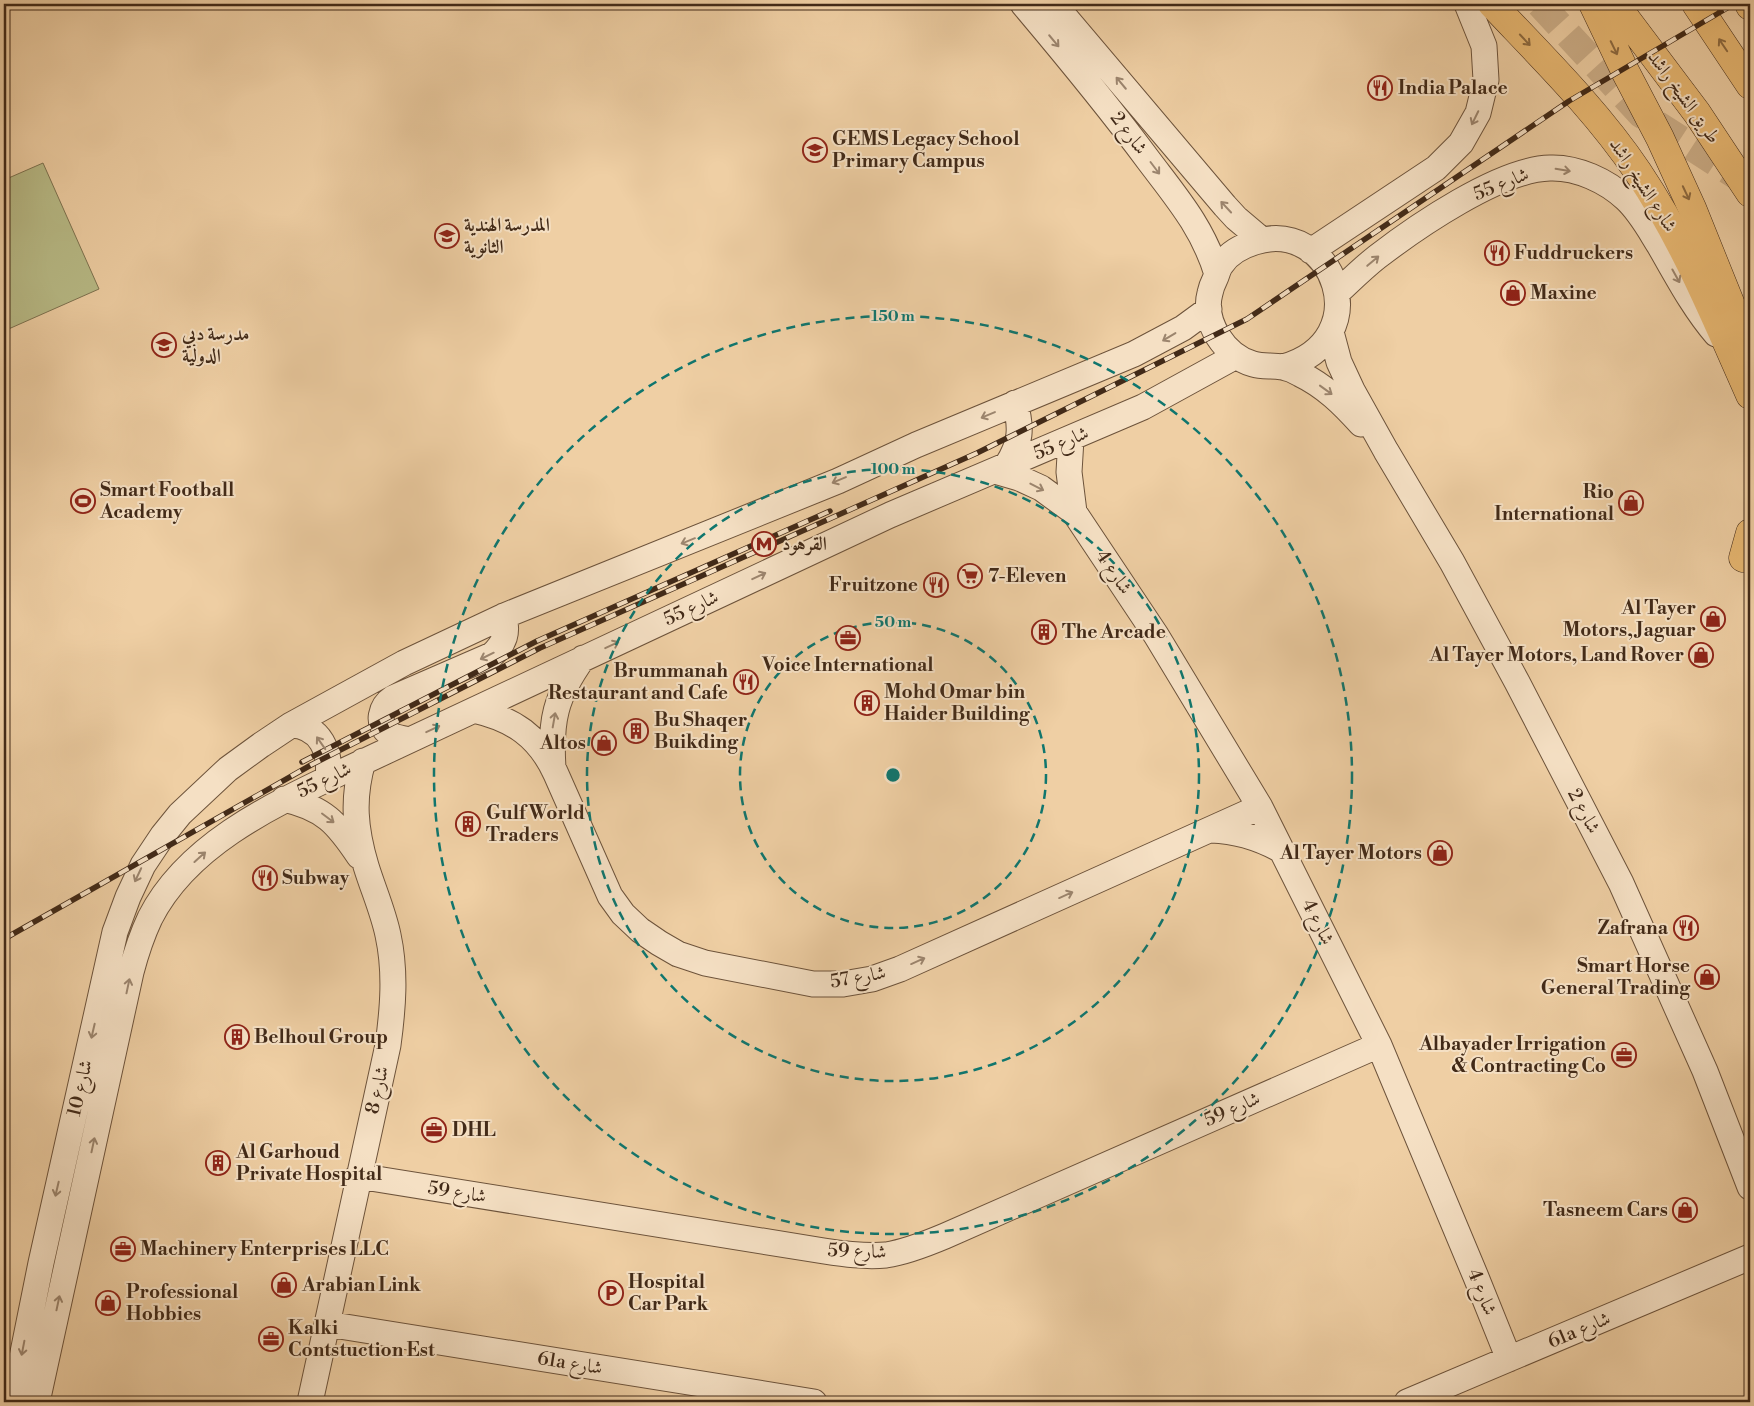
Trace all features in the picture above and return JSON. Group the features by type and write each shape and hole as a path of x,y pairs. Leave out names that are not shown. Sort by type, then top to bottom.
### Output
{"main road":[{"name":"شارع الشيخ راشد","path":"1492,4 1586,104 1637,171 1681,243 1740,350 1750,395"},
{"path":"1593,4 1660,138 1692,208 1740,350"},
{"name":"طريق الشيخ راشد","path":"1615,4 1697,113 1750,193"},
{"path":"1696,4 1750,85"}],"street":[{"name":"شارع 2","path":"1023,4 1092,86 1188,213 1206,242 1217,274"},
{"name":"شارع 2","path":"1054,4 1225,206 1262,240"},
{"path":"1312,251 1436,168 1461,143 1478,113 1486,80 1484,46 1467,4"},
{"name":"شارع 55","path":"1337,293 1376,258 1451,207 1491,184 1527,171 1550,168 1578,172 1604,182 1626,199 1644,220 1686,294 1707,323 1740,350"},
{"path":"1280,239 1296,243 1312,251 1324,263 1332,277 1337,293 1337,313 1331,332 1322,345 1311,355 1297,363 1283,367 1251,364 1236,356 1217,336 1211,323 1209,294 1221,265 1232,253 1246,245 1262,240 1280,239"},
{"path":"292,725 404,663 504,616 828,484 1134,354 1183,328 1209,309"},
{"name":"شارع 2","path":"1331,332 1345,377 1466,588 1621,883 1705,1071 1750,1187"},
{"name":"شارع 55","path":"166,892 188,868 213,846 239,826 284,800 890,515 948,489 1072,439 1143,407 1236,356"},
{"name":"شارع 2","path":"1283,367 1299,373 1330,392 1386,451"},
{"path":"1001,468 1016,451 1020,435 1020,419 1015,404"},
{"name":"شارع 4","path":"1072,439 1069,472 1074,512"},
{"name":"شارع 4","path":"1001,468 1041,488 1074,512 1156,635 1260,807 1379,1045 1509,1359"},
{"path":"409,740 390,734 384,728 381,720 382,711 386,703 393,698 492,655 505,638 507,627 504,616"},
{"name":"شارع 57","path":"554,768 553,724 558,700 569,678 583,658"},
{"name":"شارع 57","path":"474,710 495,715 514,724 531,737 545,754 554,768 610,896 640,930 678,954 705,963 813,984 843,984 872,978 900,969 1260,807"},
{"path":"292,725 301,726 312,732 321,741 327,752 330,765 328,778"},
{"name":"شارع 10","path":"13,1402 39,1271 115,932 128,897 143,865 168,828 198,795 228,769 292,725"},
{"name":"شارع 8","path":"310,1402 388,1045 393,992 388,935 379,899 366,867 355,814 355,796 363,762"},
{"name":"شارع 8","path":"284,800 302,804 319,811 334,822 346,836 366,867"},
{"path":"1211,830 1255,837 1281,850"},
{"name":"شارع 10","path":"37,1402 131,972 143,934 166,892"},
{"name":"شارع 59","path":"358,1176 824,1251 856,1255 886,1255 917,1247 944,1236 1379,1045"},
{"name":"61a شارع","path":"1407,1402 1750,1257"},
{"name":"61a شارع","path":"327,1324 814,1402"}],"green space":[{"path":"43,163 99,289 4,331 4,180"}],"tunnel":[{"path":"1540,4 1641,114 1743,180"}],"railway":[{"path":"4,939 311,765 540,648 977,453 1247,319 1569,101 1734,4"},
{"path":"302,762 537,641 830,511"}],"place":[{"name":"India Palace","path":"1380,88"},
{"name":"GEMS Legacy School Primary Campus","path":"815,150"},
{"name":"المدرسة الهندية الثانوية","path":"447,236"},
{"name":"Fuddruckers","path":"1497,253"},
{"name":"Maxine","path":"1513,293"},
{"name":"مدرسة دبي الدولية","path":"164,345"},
{"name":"Smart Football Academy","path":"83,501"},
{"name":"Rio International","path":"1631,503"},
{"name":"القرهود","path":"764,544"},
{"name":"7-Eleven","path":"970,576"},
{"name":"Fruitzone","path":"936,585"},
{"name":"Al Tayer Motors, Jaguar","path":"1713,619"},
{"name":"The Arcade","path":"1044,632"},
{"name":"Voice International","path":"848,638"},
{"name":"Al Tayer Motors, Land Rover","path":"1701,655"},
{"name":"Brummanah Restaurant and Cafe","path":"746,682"},
{"name":"Mohd Omar bin Haider Building","path":"867,703"},
{"name":"Bu Shaqer Buikding","path":"636,731"},
{"name":"Altos","path":"604,743"},
{"name":"Gulf World Traders","path":"468,824"},
{"name":"Al Tayer Motors","path":"1440,853"},
{"name":"Subway","path":"265,878"},
{"name":"Zafrana","path":"1686,928"},
{"name":"Smart Horse General Trading","path":"1707,977"},
{"name":"Belhoul Group","path":"237,1037"},
{"name":"Albayader Irrigation & Contracting Co","path":"1624,1055"},
{"name":"DHL","path":"434,1130"},
{"name":"Al Garhoud Private Hospital","path":"218,1163"},
{"name":"Tasneem Cars","path":"1685,1210"},
{"name":"Machinery Enterprises LLC","path":"123,1249"},
{"name":"Arabian Link","path":"284,1285"},
{"name":"Hospital Car Park","path":"611,1293"},
{"name":"Professional Hobbies","path":"108,1303"},
{"name":"Kalki Contstuction Est","path":"271,1339"}]}
